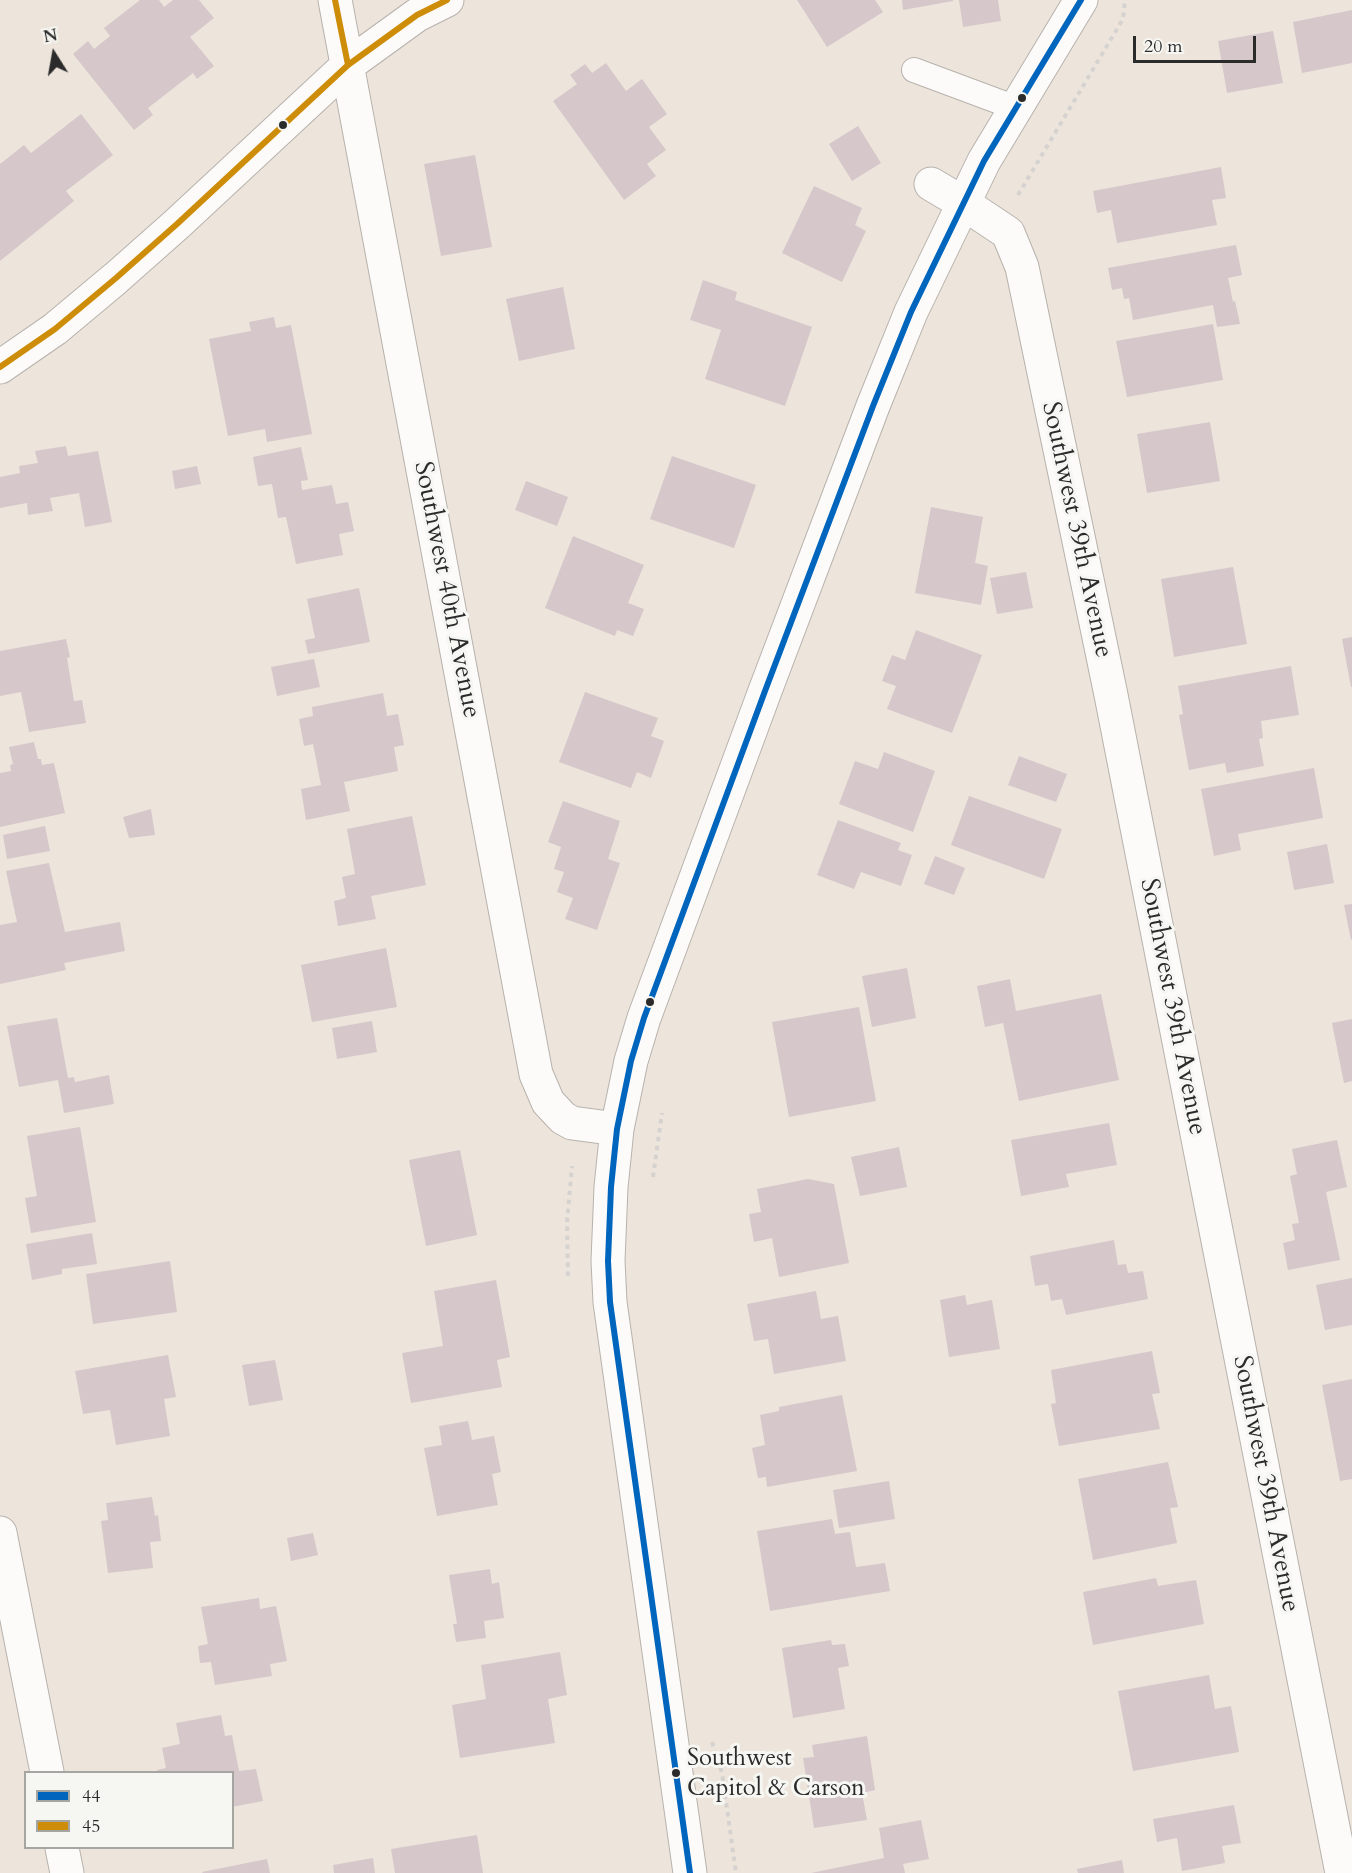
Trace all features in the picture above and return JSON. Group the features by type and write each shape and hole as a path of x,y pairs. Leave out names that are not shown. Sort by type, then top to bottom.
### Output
{"street":[{"name":"Southwest 40th Avenue","path":"335,0 536,1074 548,1102 563,1118 572,1123 617,1129"},
{"path":"0,367 55,329 116,278 348,65 417,15 447,0"},
{"path":"690,1873 610,1302 609,1228 617,1129 631,1061 644,1018 709,841 873,406 911,312 984,161 1081,0"},
{"name":"Southwest 39th Avenue","path":"931,184 1008,233 1022,267 1111,695 1342,1873"},
{"path":"0,1533 47,1771"},
{"path":"62,1849 67,1873"}],"lane":[{"path":"914,70 1016,108"}],"path":[{"path":"1016,200 1123,19 1125,0"},
{"path":"654,1172 664,1104"},
{"path":"709,1736 722,1773 736,1873"}],"building":[{"path":"140,0 159,0 164,7 173,0 199,0 214,18 190,37 214,66 197,79 193,73 148,108 153,115 134,130 73,54 88,41 94,49 110,36 104,28"},
{"path":"797,0 875,0 883,12 827,47"},
{"path":"902,0 953,0 953,1 903,10"},
{"path":"959,0 998,0 1001,21 963,27"},
{"path":"1352,10 1352,63 1302,73 1293,22"},
{"path":"1273,31 1283,83 1227,93 1218,41"},
{"path":"606,63 626,91 642,79 667,114 649,127 666,150 647,164 656,176 624,200 553,101 577,84 570,75 585,64 592,73"},
{"path":"81,114 113,155 66,191 74,201 0,261 0,164 24,145 31,153"},
{"path":"858,126 881,163 852,181 829,144"},
{"path":"475,155 492,247 441,256 424,164"},
{"path":"1221,167 1226,198 1212,200 1217,225 1117,243 1111,210 1097,213 1093,191"},
{"path":"814,186 862,208 855,225 866,231 842,282 782,253"},
{"path":"1236,245 1242,275 1228,278 1240,324 1217,327 1213,305 1133,320 1129,298 1124,299 1122,288 1112,290 1108,268"},
{"path":"703,280 737,292 735,300 812,327 785,406 705,379 721,330 690,320"},
{"path":"563,287 575,349 519,361 506,299"},
{"path":"274,317 276,328 291,325 312,434 267,442 265,429 228,436 209,339 251,331 249,322"},
{"path":"1213,324 1223,380 1127,397 1116,341"},
{"path":"1210,422 1220,481 1147,493 1137,434"},
{"path":"66,446 68,456 98,451 112,522 85,527 79,493 50,498 53,511 28,515 27,503 0,508 0,477 20,473 19,466 38,463 35,451"},
{"path":"301,447 308,480 301,481 302,490 332,485 336,504 348,502 354,531 339,534 343,555 296,564 286,517 278,518 272,484 258,486 253,457"},
{"path":"672,456 756,485 734,548 650,519"},
{"path":"197,466 201,484 175,489 172,471"},
{"path":"526,481 568,497 557,526 515,510"},
{"path":"931,507 983,517 975,563 988,566 981,605 915,593"},
{"path":"573,536 644,565 628,603 644,609 633,636 617,630 615,636 545,608"},
{"path":"1233,567 1247,644 1174,657 1161,579"},
{"path":"1026,572 1033,608 997,614 990,578"},
{"path":"359,588 370,642 308,654 305,640 315,638 307,599"},
{"path":"916,630 982,655 952,733 887,709 896,686 882,681 892,655 905,660"},
{"path":"1352,637 1352,687 1351,687 1342,639"},
{"path":"66,639 74,701 82,700 86,723 29,732 21,692 0,696 0,651"},
{"path":"314,659 320,687 277,696 271,667"},
{"path":"1291,666 1299,715 1261,721 1263,738 1259,739 1264,766 1227,773 1225,763 1189,770 1179,715 1183,714 1178,686"},
{"path":"585,692 658,718 651,736 664,741 651,778 637,772 631,788 559,762"},
{"path":"383,693 387,716 398,714 404,745 394,747 398,771 344,782 350,811 306,820 301,789 321,785 313,744 304,746 299,719 313,716 312,707"},
{"path":"34,742 38,759 41,759 42,765 54,763 65,813 0,827 0,773 11,771 10,765 13,764 9,747"},
{"path":"884,752 935,771 913,832 839,804 855,761 878,769"},
{"path":"1019,756 1067,774 1056,802 1008,785"},
{"path":"1314,768 1323,818 1238,834 1241,850 1214,856 1201,789"},
{"path":"969,796 1062,829 1044,879 951,845"},
{"path":"563,801 620,821 608,859 620,863 597,930 565,919 573,898 557,892 564,872 554,869 561,847 548,842"},
{"path":"151,809 155,835 129,838 123,817"},
{"path":"412,816 426,885 371,896 376,919 338,926 334,901 346,898 342,877 355,874 347,829"},
{"path":"838,820 901,843 898,850 912,855 901,886 861,872 854,889 817,875"},
{"path":"45,826 50,851 7,859 3,835"},
{"path":"1327,844 1334,883 1294,890 1287,852"},
{"path":"935,856 965,868 954,895 924,884"},
{"path":"49,863 65,932 120,922 125,951 64,963 66,970 0,984 0,925 17,922 6,871"},
{"path":"1352,904 1352,939 1351,940 1344,905"},
{"path":"386,948 397,1007 312,1022 301,965"},
{"path":"907,968 916,1018 872,1027 862,976"},
{"path":"1010,979 1016,1011 1101,994 1119,1080 1019,1101 1003,1023 985,1027 977,986"},
{"path":"859,1007 876,1101 789,1117 772,1022"},
{"path":"57,1018 68,1078 74,1077 75,1082 109,1075 114,1104 64,1113 58,1080 19,1087 7,1026"},
{"path":"1352,1019 1352,1081 1344,1083 1332,1023"},
{"path":"372,1021 377,1052 337,1059 332,1028"},
{"path":"1109,1123 1117,1165 1066,1174 1069,1187 1021,1196 1011,1140"},
{"path":"80,1127 96,1222 31,1233 25,1198 37,1196 27,1136"},
{"path":"1337,1140 1347,1187 1326,1192 1340,1260 1288,1270 1283,1243 1295,1240 1292,1224 1299,1223 1290,1176 1297,1174 1292,1149"},
{"path":"899,1147 907,1187 860,1196 851,1157"},
{"path":"460,1150 477,1235 426,1246 409,1160"},
{"path":"808,1179 834,1184 849,1263 779,1277 772,1238 754,1242 749,1214 761,1212 757,1189"},
{"path":"92,1233 97,1264 62,1269 62,1274 32,1280 26,1244"},
{"path":"1114,1240 1118,1265 1126,1264 1128,1273 1143,1271 1148,1299 1066,1315 1062,1299 1051,1301 1048,1284 1035,1286 1030,1256"},
{"path":"170,1261 177,1312 93,1324 86,1274"},
{"path":"1352,1278 1352,1325 1325,1330 1316,1285"},
{"path":"496,1280 510,1357 497,1360 502,1387 411,1403 402,1353 443,1346 434,1291"},
{"path":"816,1291 821,1319 838,1316 846,1361 774,1374 768,1339 754,1341 747,1304"},
{"path":"965,1295 967,1305 992,1300 1000,1349 949,1357 940,1300"},
{"path":"1152,1351 1160,1393 1152,1394 1160,1429 1059,1446 1051,1404 1056,1403 1051,1370"},
{"path":"168,1355 176,1397 164,1399 170,1436 116,1445 110,1410 83,1414 75,1371"},
{"path":"275,1360 283,1400 249,1406 242,1365"},
{"path":"1352,1379 1352,1479 1340,1481 1322,1385"},
{"path":"842,1395 857,1471 767,1487 766,1477 758,1478 752,1448 765,1445 760,1415 779,1411 779,1407"},
{"path":"468,1421 472,1440 494,1436 501,1472 492,1474 498,1505 437,1516 424,1448 442,1445 439,1426"},
{"path":"1168,1462 1178,1507 1170,1508 1177,1543 1093,1560 1078,1479"},
{"path":"889,1481 895,1519 839,1528 833,1490"},
{"path":"152,1497 155,1516 158,1515 161,1541 150,1542 153,1568 108,1573 101,1521 108,1520 106,1503"},
{"path":"832,1519 835,1534 850,1532 856,1567 885,1563 890,1591 770,1611 757,1531"},
{"path":"313,1533 318,1555 291,1561 287,1538"},
{"path":"490,1569 492,1584 499,1582 504,1618 484,1621 486,1638 456,1642 453,1624 457,1624 449,1575"},
{"path":"1156,1578 1158,1586 1196,1580 1204,1624 1093,1645 1083,1592"},
{"path":"259,1598 260,1609 276,1606 287,1661 270,1664 272,1676 215,1685 211,1662 200,1663 198,1646 208,1644 201,1607"},
{"path":"831,1640 832,1645 845,1644 849,1666 838,1668 845,1709 793,1718 782,1648"},
{"path":"560,1652 567,1695 548,1699 555,1743 460,1758 452,1705 486,1699 481,1665"},
{"path":"1209,1675 1215,1709 1231,1706 1239,1752 1133,1771 1118,1691"},
{"path":"221,1715 225,1736 232,1735 239,1771 256,1769 263,1801 234,1807 234,1771 158,1771 166,1768 162,1748 180,1744 176,1723"},
{"path":"867,1736 875,1790 862,1793 867,1820 814,1828 803,1758 814,1757 812,1745"},
{"path":"1234,1805 1241,1843 1222,1846 1225,1863 1182,1871 1177,1838 1157,1842 1153,1819"},
{"path":"921,1820 929,1859 903,1864 905,1873 811,1873 884,1858 879,1828"},
{"path":"477,1835 483,1873 395,1873 391,1849"},
{"path":"373,1858 375,1873 334,1873 333,1865"},
{"path":"267,1859 270,1873 202,1872"},
{"path":"1122,1860 1124,1873 1078,1873 1077,1869"}],"transit line":[{"name":"45","path":"335,0 348,65"},
{"name":"45","path":"0,367 55,329 116,278 348,65 417,15 447,0"},
{"name":"44","path":"690,1873 610,1302 608,1261 611,1187 617,1129 631,1061 644,1018 765,691 911,312 984,161 1081,0"}],"place":[{"name":"Southwest Capitol & Carson","path":"676,1773"}]}
